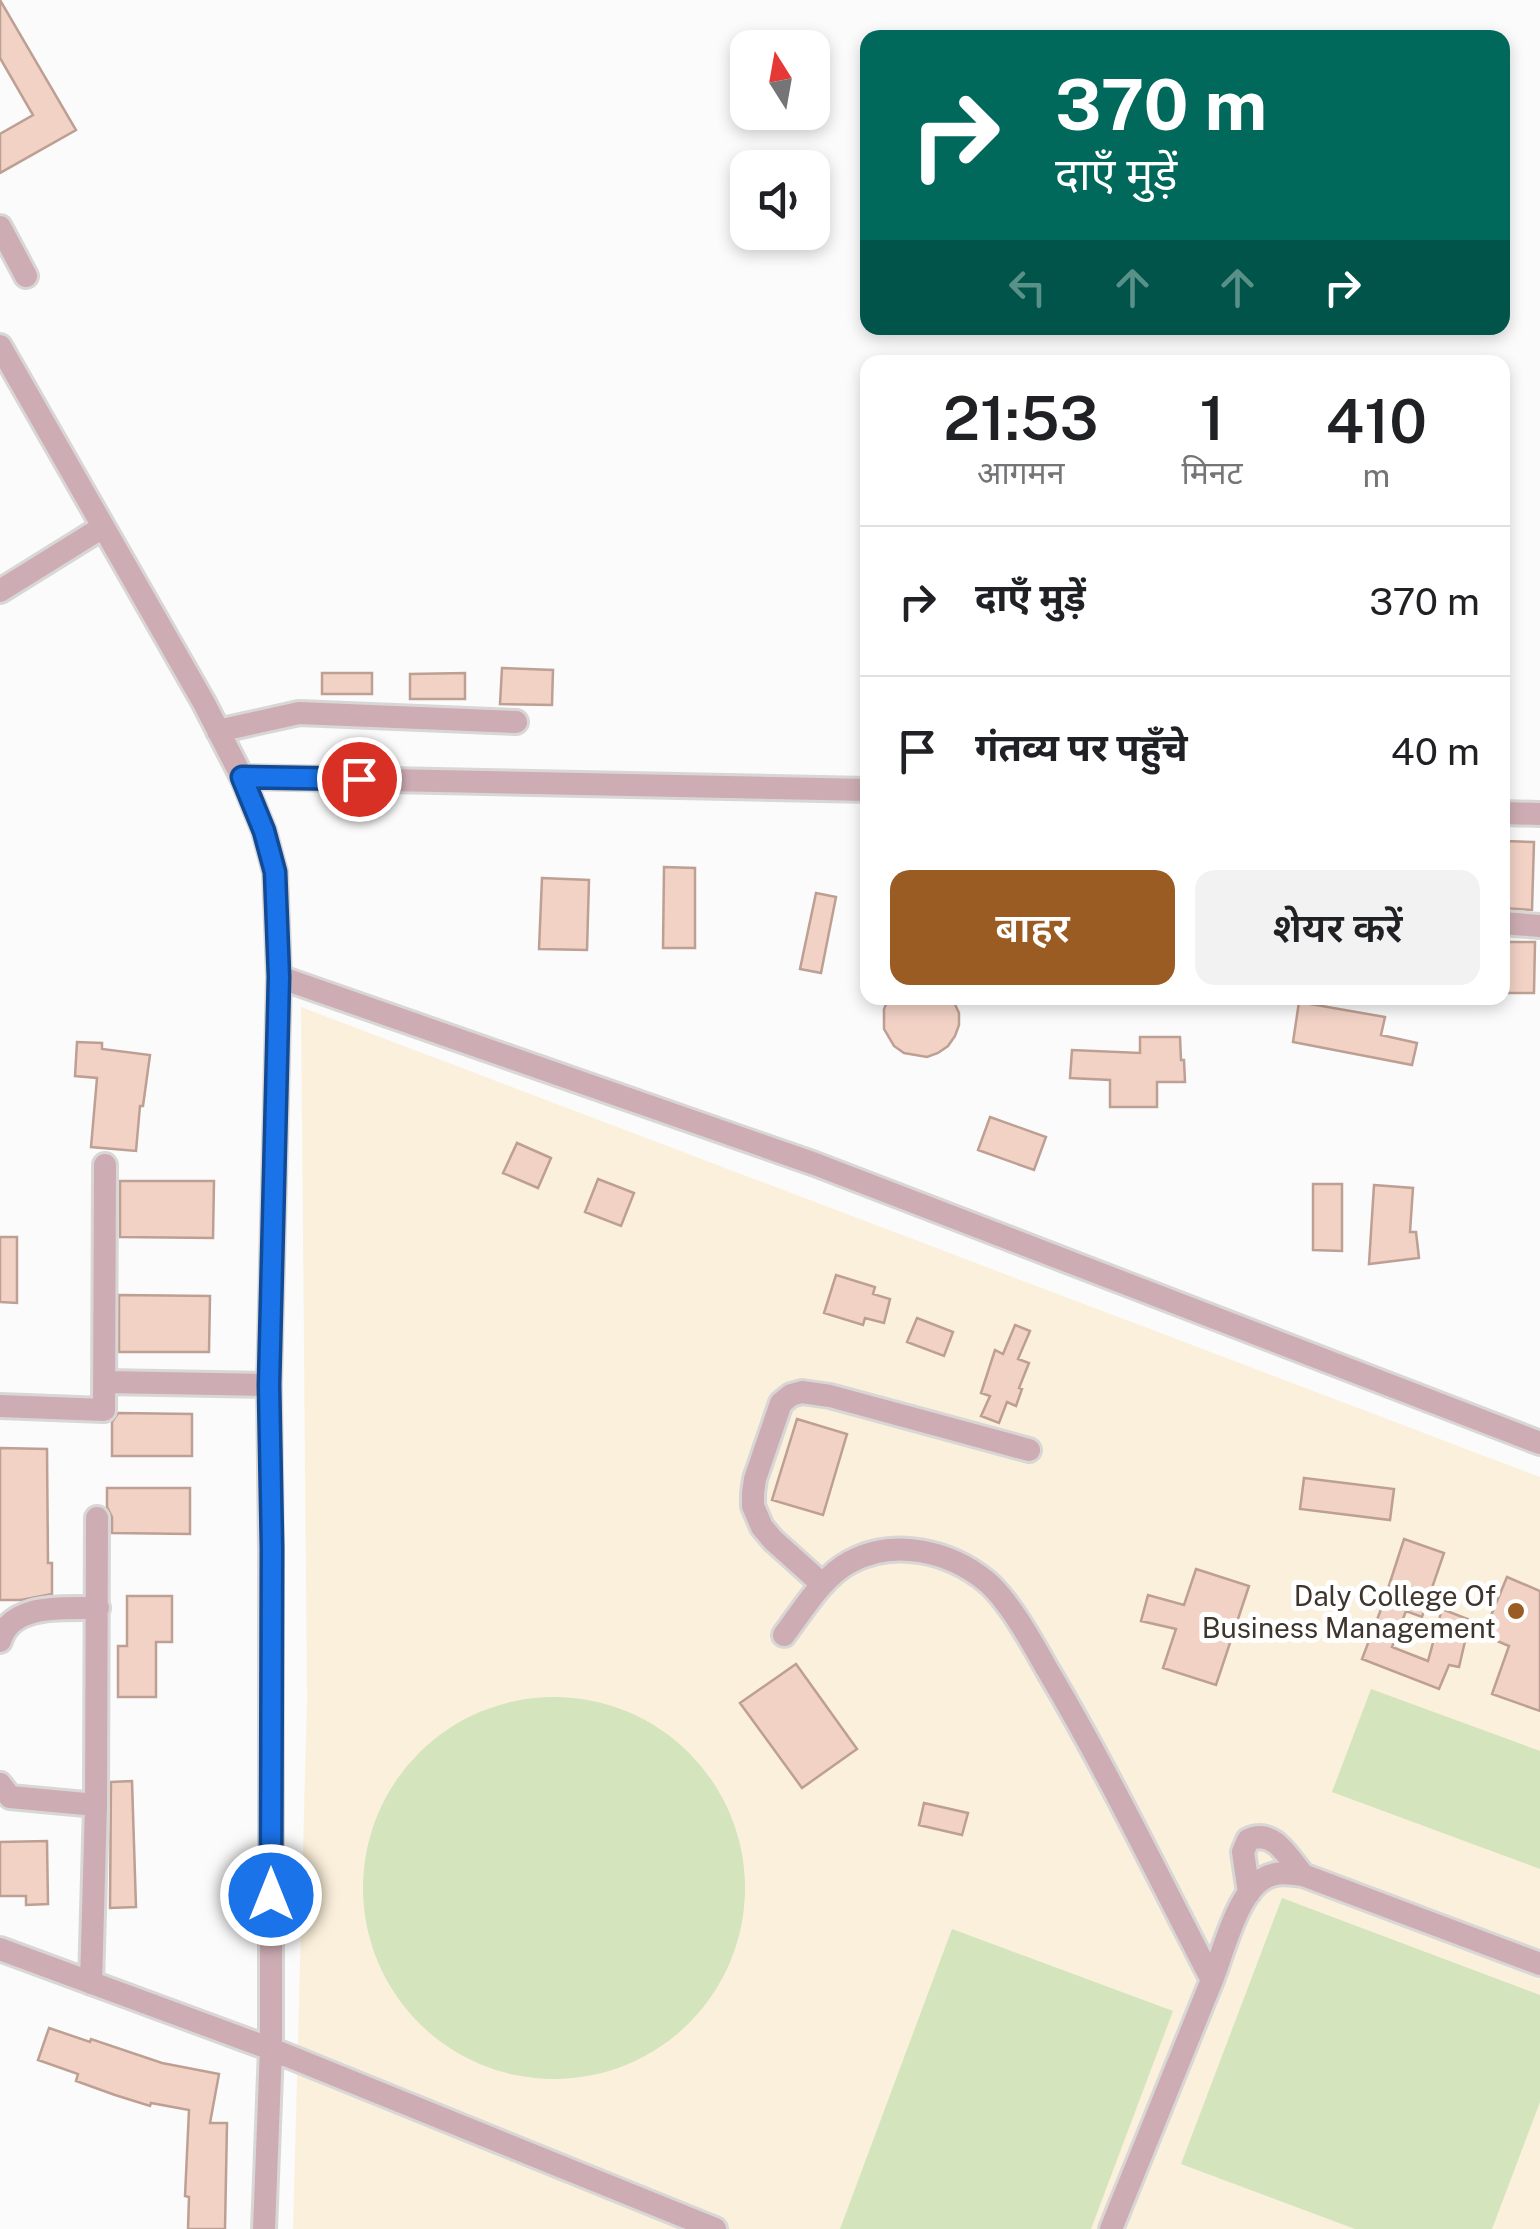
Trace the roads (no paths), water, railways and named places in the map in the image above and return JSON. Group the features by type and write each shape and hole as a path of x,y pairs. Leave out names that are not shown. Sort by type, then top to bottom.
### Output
{"street":[{"path":"0,227 26,276"},
{"path":"0,346 218,731 264,831 275,872 279,977 269,1385 271,2049 264,2229"},
{"path":"0,591 103,527"},
{"path":"218,731 299,713 516,722"},
{"path":"242,777 860,790"},
{"path":"1510,812 1540,814"},
{"path":"1510,924 1540,926"},
{"path":"279,977 815,1164 1540,1443"},
{"path":"0,1406 104,1410 105,1165"},
{"path":"105,1382 269,1385"},
{"path":"822,1584 773,1540 762,1527 754,1506 755,1479 778,1409 786,1398 802,1392 830,1396 1029,1450"},
{"path":"91,1983 98,1518"},
{"path":"784,1635 822,1584 849,1562 878,1551 924,1552 954,1561 988,1583 1020,1624 1076,1716 1212,1980"},
{"path":"0,1641 3,1630 33,1610 98,1608"},
{"path":"0,1784 10,1797 96,1805"},
{"path":"1248,1892 1243,1852 1248,1840 1258,1835 1272,1839 1302,1875"},
{"path":"1111,2229 1242,1902 1262,1879 1286,1872 1302,1875 1540,1964"},
{"path":"0,1949 271,2049 715,2229"}],"place":[{"name":"Daly College Of Business Management","path":"1516,1611"}]}
